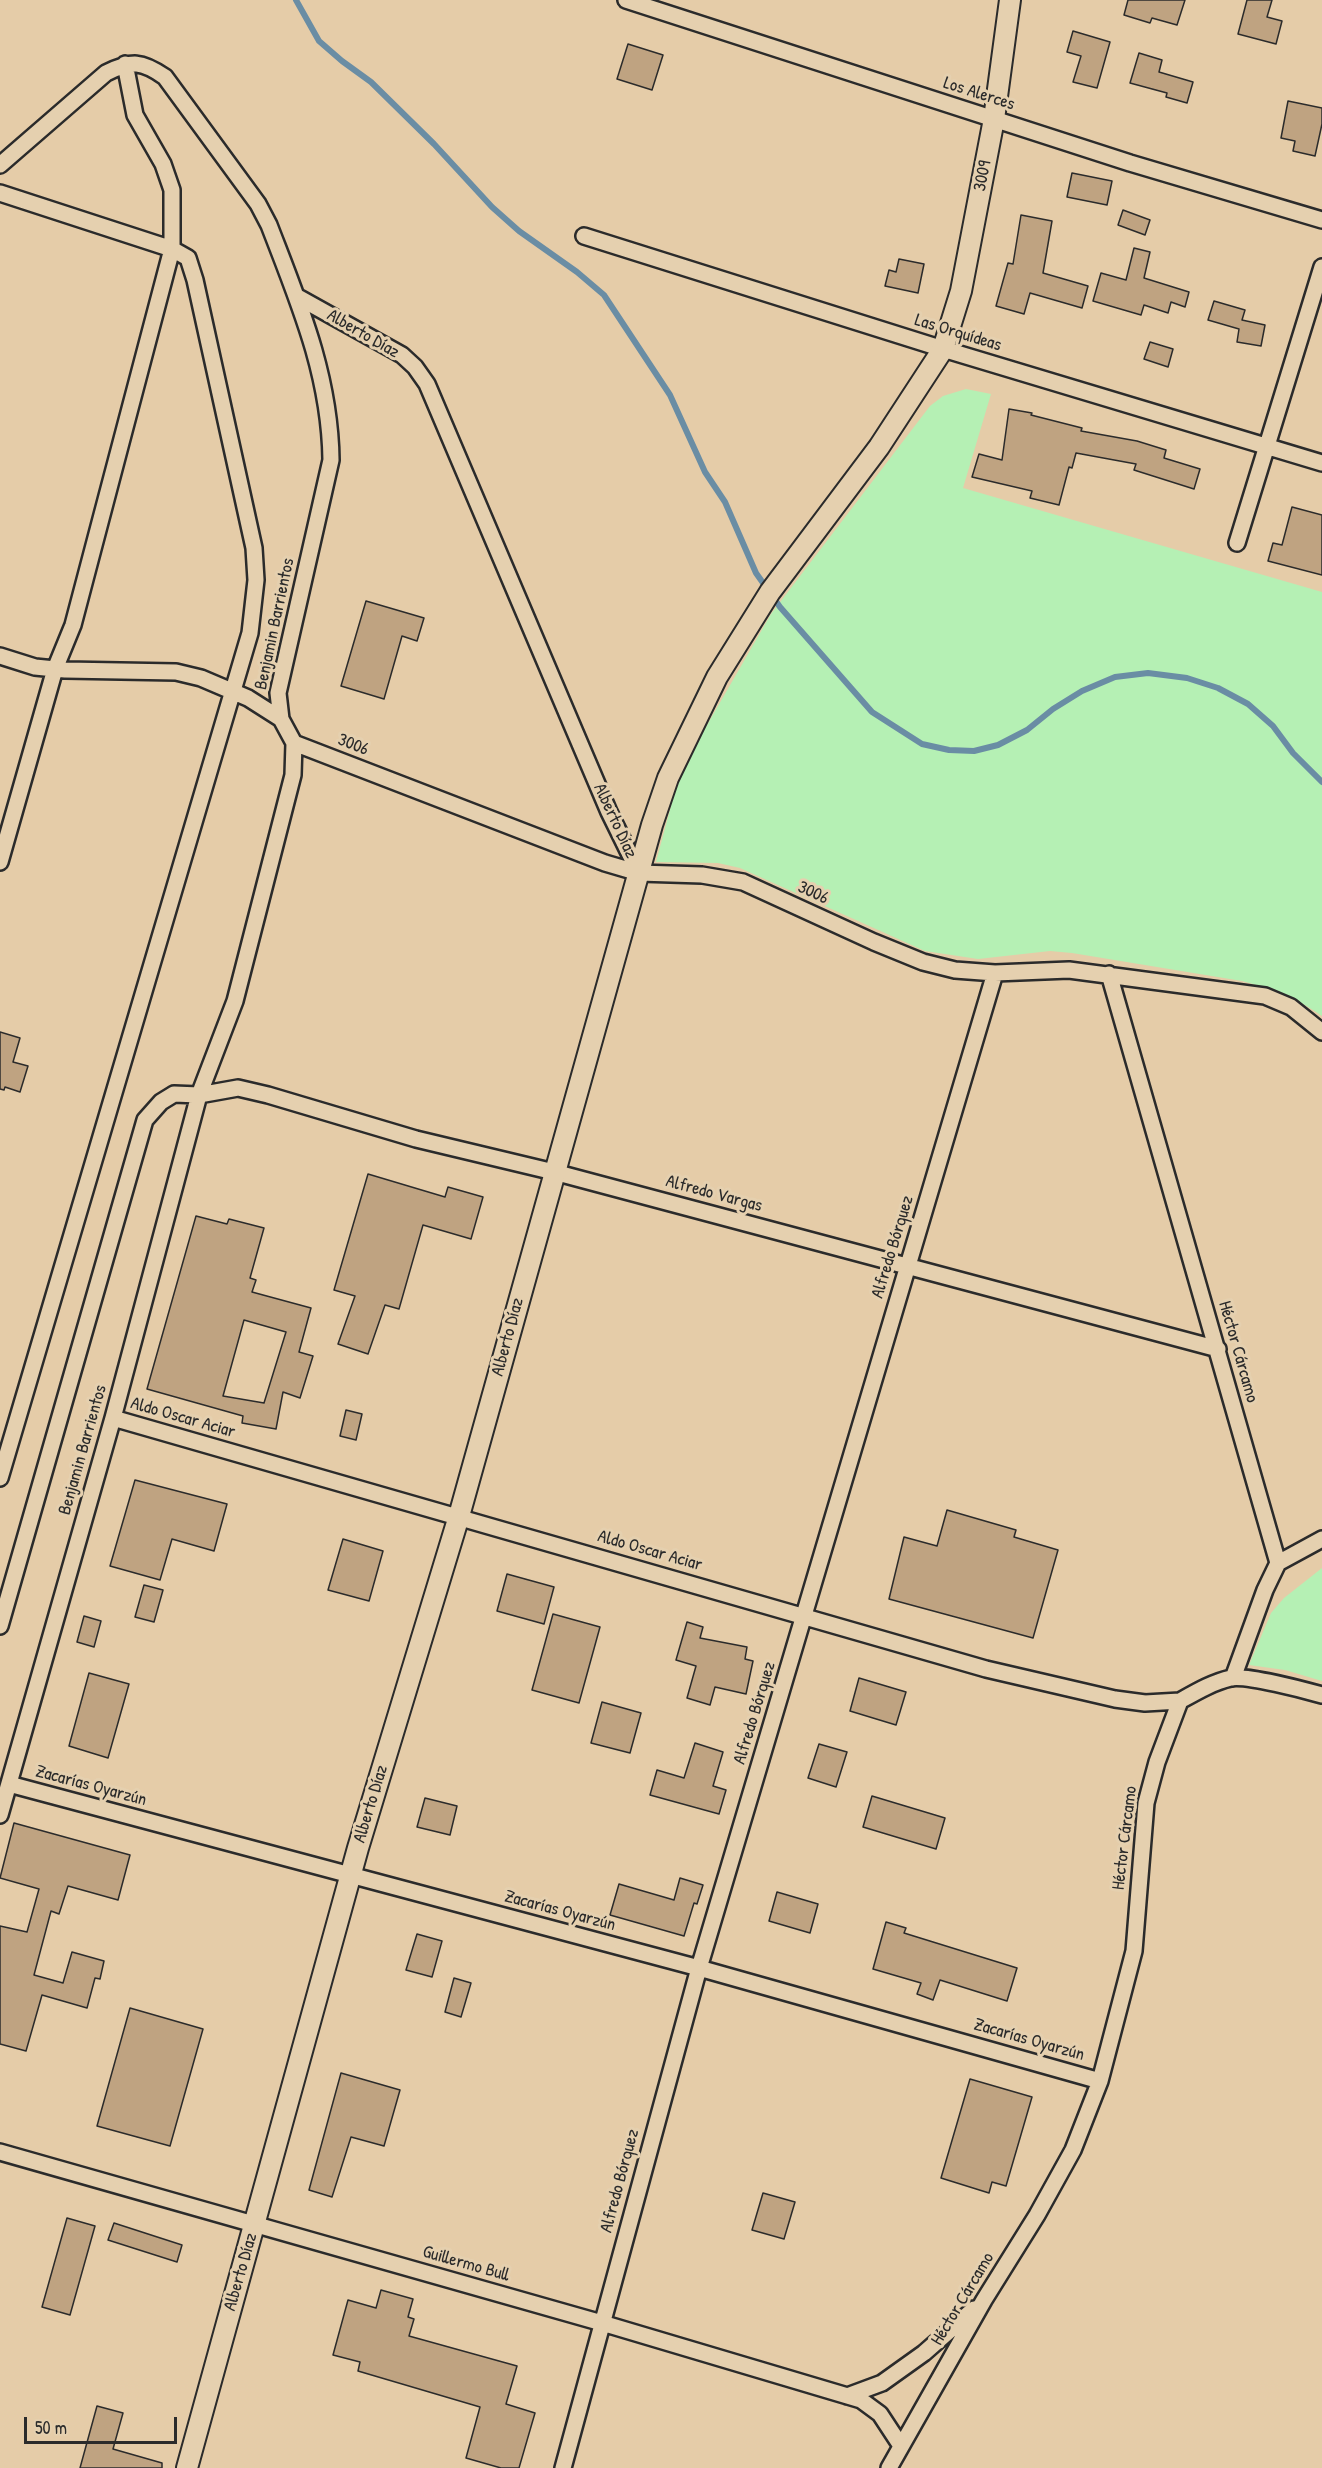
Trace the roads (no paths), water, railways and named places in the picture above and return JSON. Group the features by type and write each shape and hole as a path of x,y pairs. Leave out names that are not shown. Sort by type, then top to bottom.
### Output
{"street":[{"name":"Los Alerces","path":"626,0 994,119 1322,220"},
{"name":"3009","path":"639,873 668,778 717,677 770,592 879,447 943,349 961,291 994,119 1010,0"},
{"path":"0,165 106,73 125,64 135,115 163,164 172,190 172,249 73,625 55,669 0,862"},
{"name":"Benjamin Barrientos","path":"0,1815 113,1418 199,1095 235,1001 293,775 294,743 281,719 278,693 331,460 331,427 320,368 270,225 258,204 165,77 147,65 125,64"},
{"path":"0,193 172,249 188,258 195,280 255,548 256,580 250,633 0,1478"},
{"name":"Las Orquídeas","path":"584,236 943,349 1322,463"},
{"path":"1237,543 1322,267"},
{"name":"Alberto Díaz","path":"187,2468 350,1876 459,1516 639,873 609,812 427,384 415,367 402,356 296,296"},
{"path":"0,656 35,667 55,669 176,672 201,678 248,698 281,719"},
{"name":"3006","path":"294,743 605,863 639,873 702,875 743,882 923,962 955,970 995,973 1069,970 1265,996 1291,1007 1322,1032"},
{"name":"Alfredo Bórquez","path":"563,2468 699,1968 995,973"},
{"name":"Héctor Cárcamo","path":"1109,974 1278,1563"},
{"name":"Alfredo Vargas","path":"199,1095 238,1088 268,1095 416,1139 554,1172 1218,1349"},
{"name":"Benjamin Barrientos","path":"0,1626 145,1120 161,1102 174,1094 199,1095"},
{"name":"Aldo Oscar Aciar","path":"113,1418 986,1669 1115,1699 1144,1703 1180,1701"},
{"path":"1233,1678 1278,1563 1322,1539"},
{"path":"1180,1701 1209,1686 1233,1678 1292,1687 1322,1695"},
{"name":"Héctor Cárcamo","path":"889,2468 984,2300 1037,2215 1073,2150 1100,2080 1134,1951 1146,1803 1157,1762 1180,1701"},
{"name":"Zacarías Oyarzún","path":"9,1784 699,1968 1100,2080"},
{"name":"Guillermo Bull","path":"0,2152 602,2323 861,2400 880,2414 902,2446"},
{"path":"847,2396 882,2383 924,2353 984,2300"}],"waterway":[{"path":"296,0 319,41 371,82 434,144 492,207 519,231 577,272 604,295 670,395 705,472 725,502 756,573 780,607 872,712 922,744 949,750 974,751 998,745 1027,730 1053,709 1082,691 1115,677 1148,673 1187,678 1218,688 1248,704 1273,726 1293,753 1322,782"}]}
